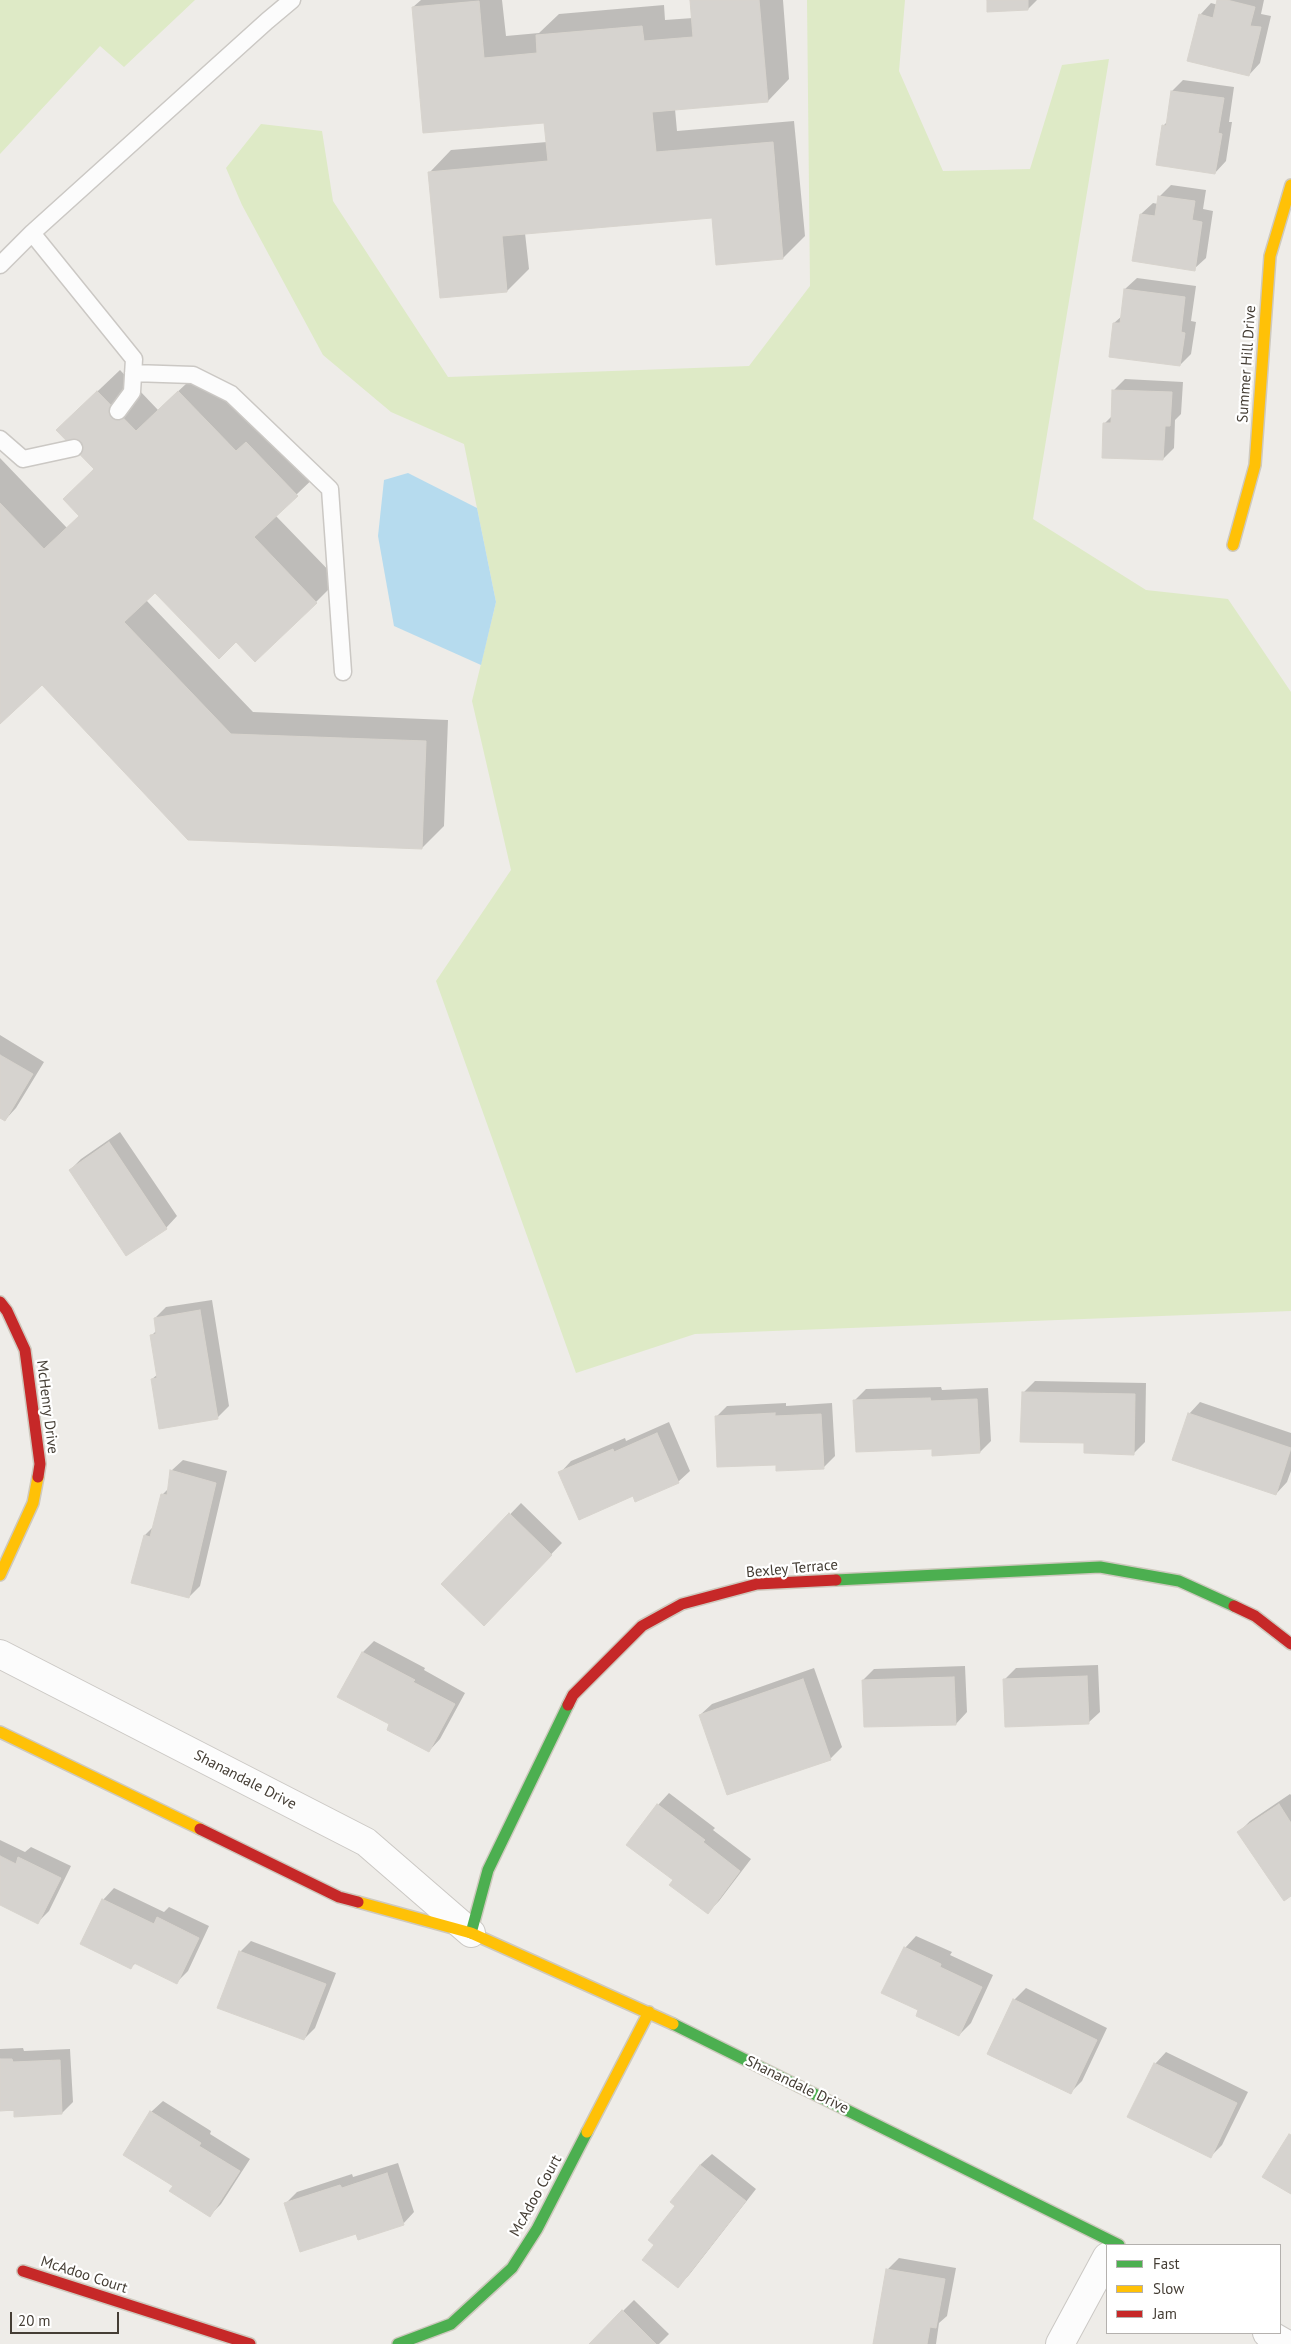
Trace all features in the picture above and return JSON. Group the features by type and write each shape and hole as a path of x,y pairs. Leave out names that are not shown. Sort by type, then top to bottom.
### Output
{"street":[{"name":"Summer Hill Drive","path":"1233,545 1255,465 1270,256 1291,185"},
{"name":"McHenry Drive","path":"0,1302 7,1311 25,1350 40,1464 33,1502 0,1575"},
{"name":"Bexley Terrace","path":"471,1933 488,1870 573,1695 642,1626 682,1604 757,1584 1100,1567 1179,1581 1255,1616 1291,1644"},
{"name":"Shanandale Drive","path":"0,1654 366,1842 471,1933"},
{"name":"Shanandale Drive","path":"0,1732 339,1897 471,1933 649,2012 1106,2244"},
{"name":"McAdoo Court","path":"398,2344 451,2324 512,2268 537,2229 649,2012"},
{"path":"1060,2344 1106,2261"},
{"name":"McAdoo Court","path":"23,2271 250,2344"},
{"path":"1269,2334 1286,2344"}],"lane":[{"path":"0,265 32,233 292,0"},
{"path":"32,233 134,359 132,392 118,411"},
{"path":"133,373 193,376 231,394 330,490 343,672"},
{"path":"0,438 23,459 74,448"}],"green space":[{"path":"0,0 195,0 124,67 100,46 0,154"},
{"path":"807,0 905,0 899,71 943,171 1030,169 1062,65 1109,59 1033,519 1146,590 1228,599 1291,692 1291,1311 695,1334 576,1373 436,981 511,870 472,701 496,602 464,444 391,412 323,355 242,205 226,168 261,124 322,131 333,201 448,377 749,366 810,286"}],"water":[{"path":"408,473 477,508 496,602 481,665 394,626 378,536 384,480"}],"building":[{"path":"690,0 759,0 768,102 652,112 656,152 773,142 783,259 716,265 712,218 502,236 507,292 440,298 428,172 548,161 544,123 423,133 412,7 479,1 484,58 537,53 536,35 642,26 644,41 693,37"},
{"path":"987,0 1028,0 1028,10 987,12"},
{"path":"1217,0 1227,0 1255,7 1250,26 1261,27 1249,76 1187,61 1199,14 1213,18"},
{"path":"1171,91 1224,98 1218,133 1222,134 1215,174 1156,165 1162,125 1166,126"},
{"path":"1158,196 1195,201 1192,220 1202,222 1195,271 1132,261 1140,214 1155,216"},
{"path":"1124,289 1185,297 1181,332 1185,333 1180,366 1109,357 1113,323 1120,323"},
{"path":"1112,390 1172,392 1170,426 1165,426 1163,460 1102,458 1103,423 1111,423"},
{"path":"97,391 136,431 178,391 236,451 246,442 298,496 254,537 317,603 255,662 236,642 219,659 155,593 124,622 231,734 426,741 422,849 188,840 42,685 0,724 0,503 44,549 79,516 63,499 94,469 56,430"},
{"path":"0,1055 33,1074 5,1121 0,1118"},
{"path":"109,1142 167,1229 126,1256 69,1170"},
{"path":"200,1310 218,1419 159,1429 151,1379 157,1378 150,1335 156,1334 154,1318"},
{"path":"1022,1392 1135,1394 1134,1455 1084,1453 1084,1443 1020,1442"},
{"path":"930,1398 931,1401 977,1399 980,1453 932,1456 932,1449 856,1452 853,1400"},
{"path":"775,1413 775,1416 821,1414 824,1469 776,1471 776,1465 717,1467 715,1416"},
{"path":"1188,1413 1291,1448 1276,1495 1172,1460"},
{"path":"657,1433 679,1483 635,1502 633,1496 579,1520 558,1472 613,1449 614,1452"},
{"path":"170,1470 216,1483 189,1598 131,1583 144,1535 150,1537 161,1494 167,1495"},
{"path":"509,1513 552,1555 484,1626 441,1584"},
{"path":"362,1652 455,1704 429,1752 387,1730 389,1724 337,1697"},
{"path":"1087,1676 1089,1724 1005,1727 1003,1679"},
{"path":"954,1677 956,1725 864,1727 862,1680"},
{"path":"803,1679 831,1760 727,1795 699,1715"},
{"path":"657,1804 705,1840 703,1842 740,1871 708,1914 669,1885 673,1880 626,1845"},
{"path":"1279,1804 1291,1823 1291,1896 1284,1901 1237,1832"},
{"path":"0,1856 16,1864 18,1857 61,1878 38,1924 0,1905"},
{"path":"102,1899 154,1924 157,1917 199,1938 177,1984 134,1963 131,1969 80,1944"},
{"path":"904,1947 941,1964 940,1967 982,1987 959,2036 916,2016 918,2010 881,1993"},
{"path":"239,1951 326,1984 304,2040 217,2008"},
{"path":"1013,1999 1097,2040 1071,2094 987,2054"},
{"path":"0,2059 12,2059 13,2062 60,2060 62,2114 14,2117 14,2110 0,2111"},
{"path":"1154,2063 1237,2103 1211,2158 1127,2117"},
{"path":"150,2111 201,2143 199,2146 240,2171 210,2217 169,2191 173,2186 123,2155"},
{"path":"1289,2134 1291,2135 1291,2194 1262,2177"},
{"path":"700,2165 746,2201 678,2288 642,2260 654,2245 648,2240 675,2206 670,2202"},
{"path":"387,2173 404,2225 358,2240 356,2234 300,2252 284,2203 340,2185 342,2188"},
{"path":"886,2269 945,2279 936,2328 930,2327 927,2344 873,2344"},
{"path":"622,2310 656,2344 589,2344"}],"traffic: fast":[{"path":"836,1580 1100,1567 1179,1581 1234,1606"},
{"path":"471,1933 488,1870 568,1705"},
{"path":"673,2024 1117,2244"},
{"path":"398,2344 451,2324 512,2268 537,2229 587,2132"}],"traffic: slow":[{"path":"1233,545 1255,465 1270,256 1291,185"},
{"path":"0,1575 33,1503 38,1477"},
{"path":"0,1732 200,1829"},
{"path":"358,1902 471,1933 673,2024"},
{"path":"587,2132 649,2012"}],"traffic: jam":[{"path":"0,1302 7,1311 25,1350 40,1464 38,1477"},
{"path":"568,1705 573,1695 642,1626 682,1604 757,1584 836,1580"},
{"path":"1234,1606 1255,1616 1291,1644"},
{"path":"200,1829 339,1897 358,1902"},
{"path":"23,2271 250,2344"}]}
